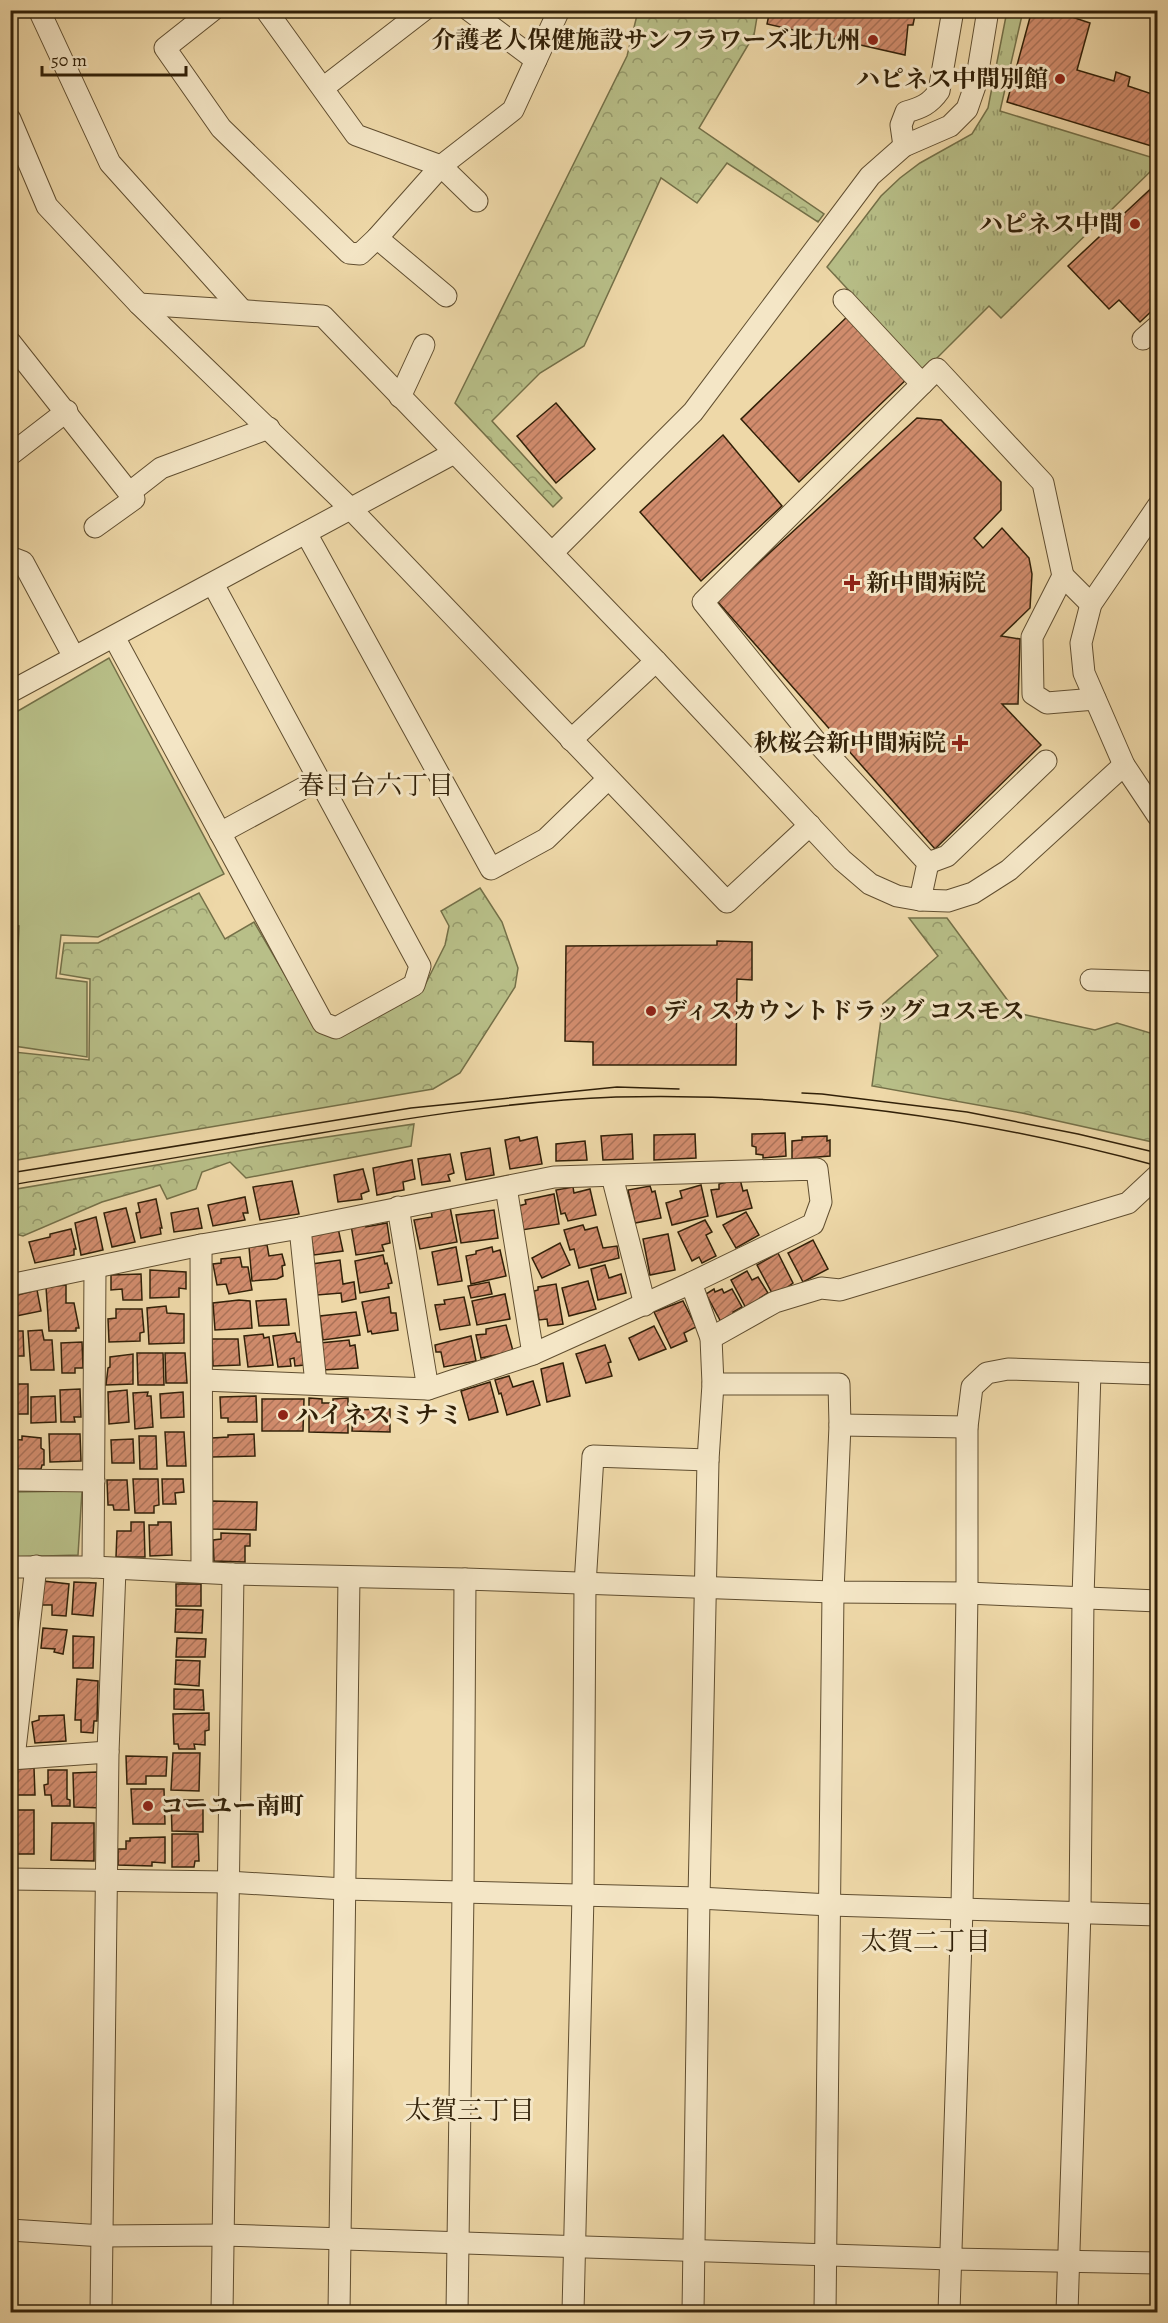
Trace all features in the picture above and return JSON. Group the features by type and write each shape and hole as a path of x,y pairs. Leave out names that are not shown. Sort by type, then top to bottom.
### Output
{"street":[{"path":"39,10 110,163 241,309"},
{"path":"213,10 165,48 221,128 349,253 360,254 441,166 513,110 559,10"},
{"path":"266,10 356,135 441,166 477,201"},
{"path":"323,88 424,10"},
{"path":"469,10 536,60"},
{"path":"904,146 901,125 906,112 931,102 939,91 953,10"},
{"path":"552,553 693,412 870,176 904,146 950,126 967,109 976,83 988,10"},
{"path":"10,119 46,206 139,304 350,508 727,902 810,825"},
{"path":"377,238 446,296"},
{"path":"844,300 922,384"},
{"path":"139,304 323,316 656,661 842,860 870,884 897,896 920,900 948,900 973,893 1009,870 1124,765"},
{"path":"10,342 67,411 134,499 95,527"},
{"path":"400,397 424,345"},
{"path":"928,863 814,739 703,602 937,369 1043,483 1063,576 1090,604"},
{"path":"10,455 67,411"},
{"path":"129,493 161,468 269,428"},
{"path":"10,692 454,453"},
{"path":"1158,506 1090,604 1081,643 1084,673 1124,765 1158,816"},
{"path":"306,533 491,868 546,839 608,779"},
{"path":"10,557 23,562 74,657"},
{"path":"1063,576 1032,637 1033,694 1047,703 1095,699"},
{"path":"114,637 323,1023 336,1028 414,985 420,966 213,584"},
{"path":"571,740 656,661"},
{"path":"928,863 947,856 1046,761"},
{"path":"220,833 318,780"},
{"path":"920,900 928,863"},
{"path":"1091,980 1158,982"},
{"path":"10,1285 201,1245 554,1177 817,1168 822,1202 813,1224 691,1284 533,1354 428,1389 203,1380"},
{"path":"711,1338 775,1302 821,1288 840,1290 1128,1203 1158,1175"},
{"path":"612,1176 645,1305"},
{"path":"506,1187 533,1354"},
{"path":"398,1207 428,1389"},
{"path":"300,1227 316,1384"},
{"path":"201,1245 202,1572"},
{"path":"93,1567 95,1269"},
{"path":"691,1284 711,1338 713,1384 708,1460 693,2313"},
{"path":"949,2313 962,1908 967,1427 972,1388 987,1373 1008,1369 1158,1374"},
{"path":"1067,2313 1080,1911 1083,1599 1090,1372"},
{"path":"713,1384 839,1384 840,1425 833,1592 825,2313"},
{"path":"840,1425 967,1427"},
{"path":"573,2313 583,1894 585,1585 593,1456 708,1460"},
{"path":"10,1480 94,1481"},
{"path":"36,1566 12,1759 108,1752"},
{"path":"10,1567 93,1567 233,1574 465,1579 833,1592 967,1593 1158,1601"},
{"path":"102,2313 108,1752 115,1569"},
{"path":"222,2313 233,1574"},
{"path":"339,2313 349,1577"},
{"path":"457,2313 465,1579"},
{"path":"10,1879 228,1882 344,1889 583,1894 830,1905 1158,1915"},
{"path":"10,2230 103,2235 223,2235 458,2241 573,2247 693,2249 951,2259 1158,2263"}],"green space":[{"path":"638,11 758,11 754,35 699,128 824,214 818,222 727,163 697,203 661,178 584,346 540,373 492,421 562,498 553,507 455,403 627,56"},
{"path":"1007,11 1023,11 1000,111 1157,159 1157,165 1001,318 989,306 924,371 827,267 881,196 900,178 920,163 972,134 988,108"},
{"path":"109,658 224,874 98,937 61,935 56,978 87,982 87,1057 14,1046 19,926 10,925 11,715"},
{"path":"480,888 502,922 518,968 515,987 460,1073 433,1089 11,1161 10,1070 14,1052 89,1060 90,979 60,974 64,943 98,943 199,893 225,939 254,922 316,1028 423,989 445,945 449,926 441,911"},
{"path":"909,918 947,918 1017,1013 1095,1030 1117,1023 1157,1035 1157,1143 1022,1113 872,1086 883,1004 938,956"},
{"path":"414,1124 411,1146 246,1178 230,1162 202,1172 196,1189 167,1199 160,1185 102,1202 23,1236 11,1233 11,1190 273,1145"},
{"path":"82,1491 78,1555 11,1557 10,1492"}],"building":[{"name":"介護老人保健施設サンフラワーズ北九州","path":"770,10 916,10 913,25 908,25 905,55 767,24"},
{"name":"ハピネス中間別館","path":"1032,10 1051,10 1090,23 1077,70 1114,81 1116,72 1130,77 1128,86 1158,96 1158,148 1007,102"},
{"name":"ハピネス中間","path":"1158,182 1158,305 1140,322 1119,300 1109,309 1068,266"},
{"path":"851,313 910,376 799,482 741,419"},
{"path":"556,403 595,449 556,483 517,436"},
{"name":"新中間病院","path":"917,418 941,420 1001,482 1001,510 974,538 983,548 1002,528 1029,558 1032,574 1030,608 1001,636 1020,639 1018,704 1002,704 1041,745 935,849 717,601"},
{"path":"723,435 782,506 701,581 640,512"},
{"name":"ディスカウントドラッグ コスモス","path":"717,941 752,942 752,980 737,979 736,1065 593,1065 593,1042 565,1041 566,946 717,945"},
{"path":"785,1133 786,1156 763,1158 763,1155 756,1154 756,1147 752,1146 752,1134"},
{"path":"632,1134 633,1159 603,1160 601,1136"},
{"path":"695,1134 696,1158 654,1160 654,1135"},
{"path":"827,1136 827,1141 830,1140 830,1156 792,1159 792,1141 802,1140 802,1137"},
{"path":"519,1137 520,1141 537,1137 542,1164 510,1169 505,1140"},
{"path":"585,1141 587,1160 556,1161 556,1144"},
{"path":"490,1148 494,1175 466,1180 461,1153"},
{"path":"450,1154 454,1173 448,1175 450,1181 422,1185 418,1159"},
{"path":"412,1160 415,1179 403,1182 404,1190 377,1195 373,1168"},
{"path":"363,1169 369,1191 361,1194 362,1199 338,1202 334,1175"},
{"path":"740,1179 743,1191 747,1190 752,1208 717,1217 711,1190 719,1189 719,1184"},
{"path":"292,1181 299,1214 260,1220 253,1187"},
{"path":"701,1185 708,1216 672,1225 666,1203 682,1198 680,1191"},
{"path":"650,1186 652,1192 655,1191 661,1218 635,1223 628,1190"},
{"path":"573,1187 574,1193 590,1189 596,1215 568,1221 565,1213 561,1214 556,1190"},
{"path":"554,1194 559,1224 522,1230 518,1206 526,1204 525,1200"},
{"path":"245,1197 248,1213 243,1213 245,1220 213,1226 208,1205"},
{"path":"156,1199 162,1228 160,1228 161,1234 141,1238 136,1213 140,1212 138,1203"},
{"path":"450,1207 457,1242 420,1249 414,1220 432,1217 431,1210"},
{"path":"126,1208 135,1242 112,1247 104,1213"},
{"path":"198,1208 202,1228 174,1232 171,1213"},
{"path":"494,1210 498,1238 461,1243 456,1215"},
{"path":"746,1212 759,1235 736,1248 723,1225"},
{"path":"96,1217 103,1250 81,1255 75,1223"},
{"path":"705,1220 712,1232 706,1235 716,1256 702,1263 699,1257 692,1261 678,1232"},
{"path":"365,1223 366,1227 387,1223 390,1243 382,1245 384,1251 356,1255 351,1225"},
{"path":"583,1225 585,1230 597,1227 603,1248 617,1246 619,1258 579,1268 574,1249 570,1250 564,1230"},
{"path":"338,1228 343,1251 314,1255 310,1233"},
{"path":"71,1229 76,1249 74,1249 74,1255 35,1263 29,1242"},
{"path":"668,1234 675,1270 650,1275 643,1239"},
{"path":"813,1240 828,1269 803,1282 788,1253"},
{"path":"560,1243 570,1265 542,1278 532,1258"},
{"path":"267,1245 269,1256 282,1254 285,1265 282,1266 283,1276 277,1279 252,1281 249,1247"},
{"path":"456,1247 462,1281 438,1285 432,1252"},
{"path":"492,1247 493,1252 500,1250 506,1276 471,1284 466,1256"},
{"path":"778,1253 793,1283 774,1297 757,1265"},
{"path":"383,1255 392,1283 388,1284 389,1288 360,1293 355,1261"},
{"path":"240,1257 242,1267 248,1267 252,1290 229,1294 226,1284 217,1285 213,1264 221,1263 221,1259"},
{"path":"340,1260 343,1284 354,1282 356,1299 342,1302 341,1293 317,1295 312,1264"},
{"path":"605,1265 609,1278 621,1274 626,1293 598,1300 591,1269"},
{"path":"150,1270 186,1272 186,1289 179,1288 179,1297 150,1298"},
{"path":"747,1271 752,1280 758,1277 768,1293 760,1298 763,1304 748,1312 731,1280"},
{"path":"141,1274 142,1300 123,1300 122,1289 111,1290 111,1275"},
{"path":"588,1281 596,1309 569,1316 562,1288"},
{"path":"489,1282 492,1294 471,1298 468,1286"},
{"path":"556,1284 563,1324 548,1326 547,1319 539,1320 534,1291 538,1290 538,1287"},
{"path":"66,1285 66,1303 74,1303 79,1328 76,1328 76,1331 49,1331 46,1287"},
{"path":"714,1289 715,1292 722,1289 724,1293 732,1289 742,1307 733,1312 734,1315 721,1322 706,1294"},
{"path":"37,1290 41,1311 11,1317 10,1297"},
{"path":"505,1294 510,1319 477,1325 472,1301"},
{"path":"389,1297 391,1313 396,1313 398,1330 372,1334 371,1331 368,1332 362,1302"},
{"path":"464,1297 470,1325 440,1330 435,1305 445,1304 444,1300"},
{"path":"286,1299 289,1325 259,1326 256,1301"},
{"path":"250,1301 252,1328 215,1330 213,1303"},
{"path":"683,1301 696,1327 684,1333 687,1341 671,1348 654,1312"},
{"path":"166,1306 167,1313 184,1314 184,1343 149,1344 147,1308"},
{"path":"116,1309 142,1309 144,1332 140,1333 140,1341 109,1342 108,1319 116,1318"},
{"path":"356,1312 360,1335 323,1340 320,1316"},
{"path":"506,1325 513,1351 481,1358 476,1335 486,1334 486,1329"},
{"path":"654,1326 666,1349 639,1360 629,1338"},
{"path":"42,1330 44,1340 52,1340 54,1370 31,1370 28,1331"},
{"path":"10,1331 23,1331 24,1356 10,1356"},
{"path":"295,1333 297,1342 302,1342 305,1365 295,1366 294,1358 290,1359 291,1366 278,1367 273,1336"},
{"path":"263,1334 264,1338 269,1337 273,1365 248,1367 244,1336"},
{"path":"471,1336 476,1361 444,1367 441,1352 436,1352 435,1345"},
{"path":"212,1339 238,1339 240,1365 213,1366"},
{"path":"349,1340 350,1346 355,1345 358,1368 322,1370 320,1343"},
{"path":"82,1342 83,1368 75,1368 75,1373 62,1373 61,1343"},
{"path":"605,1345 611,1362 608,1363 612,1376 586,1383 576,1354"},
{"path":"137,1353 163,1353 164,1385 138,1385"},
{"path":"165,1353 185,1353 187,1383 166,1383"},
{"path":"133,1354 133,1384 106,1385 110,1357"},
{"path":"563,1363 570,1396 547,1402 541,1369"},
{"path":"509,1376 513,1387 533,1381 540,1405 507,1415 495,1380"},
{"path":"490,1382 498,1412 469,1420 461,1391"},
{"path":"10,1384 28,1384 28,1414 10,1414"},
{"path":"80,1389 81,1417 74,1417 75,1422 61,1422 60,1390"},
{"path":"127,1390 129,1422 109,1424 108,1392"},
{"path":"148,1392 147,1396 151,1396 153,1427 135,1429 133,1393"},
{"path":"183,1392 184,1417 161,1418 160,1394"},
{"path":"55,1396 56,1422 31,1423 31,1397"},
{"path":"256,1396 257,1422 228,1422 228,1418 221,1418 220,1397"},
{"path":"309,1398 322,1399 322,1403 333,1403 333,1399 348,1398 348,1433 309,1432"},
{"name":"ハイネスミナミ","path":"262,1399 304,1399 303,1431 262,1431"},
{"path":"390,1409 390,1432 352,1431 353,1410"},
{"path":"165,1432 184,1432 186,1466 167,1466"},
{"path":"49,1434 80,1434 81,1461 50,1462"},
{"path":"254,1434 255,1456 212,1457 212,1438"},
{"path":"22,1436 41,1438 44,1465 41,1469 10,1469 10,1439 22,1440"},
{"path":"139,1436 156,1436 157,1469 140,1469"},
{"path":"133,1439 134,1463 112,1463 111,1440"},
{"path":"133,1479 158,1479 159,1505 154,1506 154,1513 135,1513"},
{"path":"162,1479 183,1479 184,1492 175,1493 176,1504 163,1504"},
{"path":"107,1480 127,1480 129,1510 114,1510 113,1505 108,1505"},
{"path":"212,1501 257,1502 256,1530 212,1529"},
{"path":"131,1522 144,1522 145,1557 116,1557 117,1531 131,1531"},
{"path":"158,1522 171,1522 172,1555 150,1556 149,1525 158,1525"},
{"path":"221,1533 250,1534 250,1546 245,1546 245,1562 214,1561 213,1540 221,1539"},
{"path":"43,1581 69,1584 66,1616 52,1615 52,1605 41,1605"},
{"path":"74,1582 96,1583 93,1616 72,1614"},
{"path":"176,1584 201,1584 201,1606 176,1606"},
{"path":"176,1609 203,1610 202,1633 175,1632"},
{"path":"43,1628 67,1630 63,1654 54,1652 55,1649 41,1648"},
{"path":"73,1636 94,1637 93,1668 73,1668"},
{"path":"177,1638 206,1639 205,1657 176,1657"},
{"path":"176,1660 200,1661 199,1686 175,1684"},
{"path":"77,1679 98,1681 97,1721 94,1721 93,1733 81,1732 81,1720 75,1720"},
{"path":"174,1689 203,1690 204,1710 174,1709"},
{"path":"209,1713 209,1730 205,1731 205,1745 194,1744 195,1749 179,1749 178,1744 174,1744 173,1714"},
{"path":"64,1715 66,1741 35,1743 32,1722 39,1720 39,1716"},
{"path":"173,1753 200,1753 199,1791 171,1790"},
{"path":"126,1756 167,1757 166,1776 146,1776 146,1784 127,1784"},
{"path":"34,1768 35,1795 10,1795 10,1769"},
{"path":"48,1770 67,1770 67,1799 70,1800 70,1806 52,1806 51,1795 45,1795 44,1785 48,1784"},
{"path":"97,1772 98,1799 102,1808 74,1807 73,1773"},
{"name":"コーユー南町","path":"131,1789 164,1789 165,1824 133,1824"},
{"path":"171,1800 203,1800 203,1832 172,1831"},
{"path":"10,1810 34,1810 34,1854 10,1854"},
{"path":"52,1823 94,1823 94,1861 51,1860"},
{"path":"172,1834 198,1834 199,1861 195,1861 194,1867 172,1867"},
{"path":"165,1837 165,1863 152,1862 152,1866 118,1865 118,1849 126,1849 126,1841 130,1841 130,1838"}],"tram line":[{"path":"10,1173 411,1108 617,1087 679,1089"},
{"path":"802,1093 967,1112 1158,1153"},
{"path":"10,1185 427,1116 540,1102 616,1097 753,1099 889,1112 1024,1134 1158,1166"}],"place":[{"name":"介護老人保健施設サンフラワーズ北九州","path":"873,40"},
{"name":"ハピネス中間別館","path":"1060,79"},
{"name":"ハピネス中間","path":"1135,224"},
{"name":"新中間病院","path":"852,583"},
{"name":"秋桜会新中間病院","path":"960,743"},
{"name":"ディスカウントドラッグ コスモス","path":"651,1011"},
{"name":"ハイネスミナミ","path":"283,1415"},
{"name":"コーユー南町","path":"148,1806"}],"district":[{"name":"春日台六丁目","path":"376,785"},
{"name":"太賀二丁目","path":"926,1941"},
{"name":"太賀三丁目","path":"470,2110"}]}
